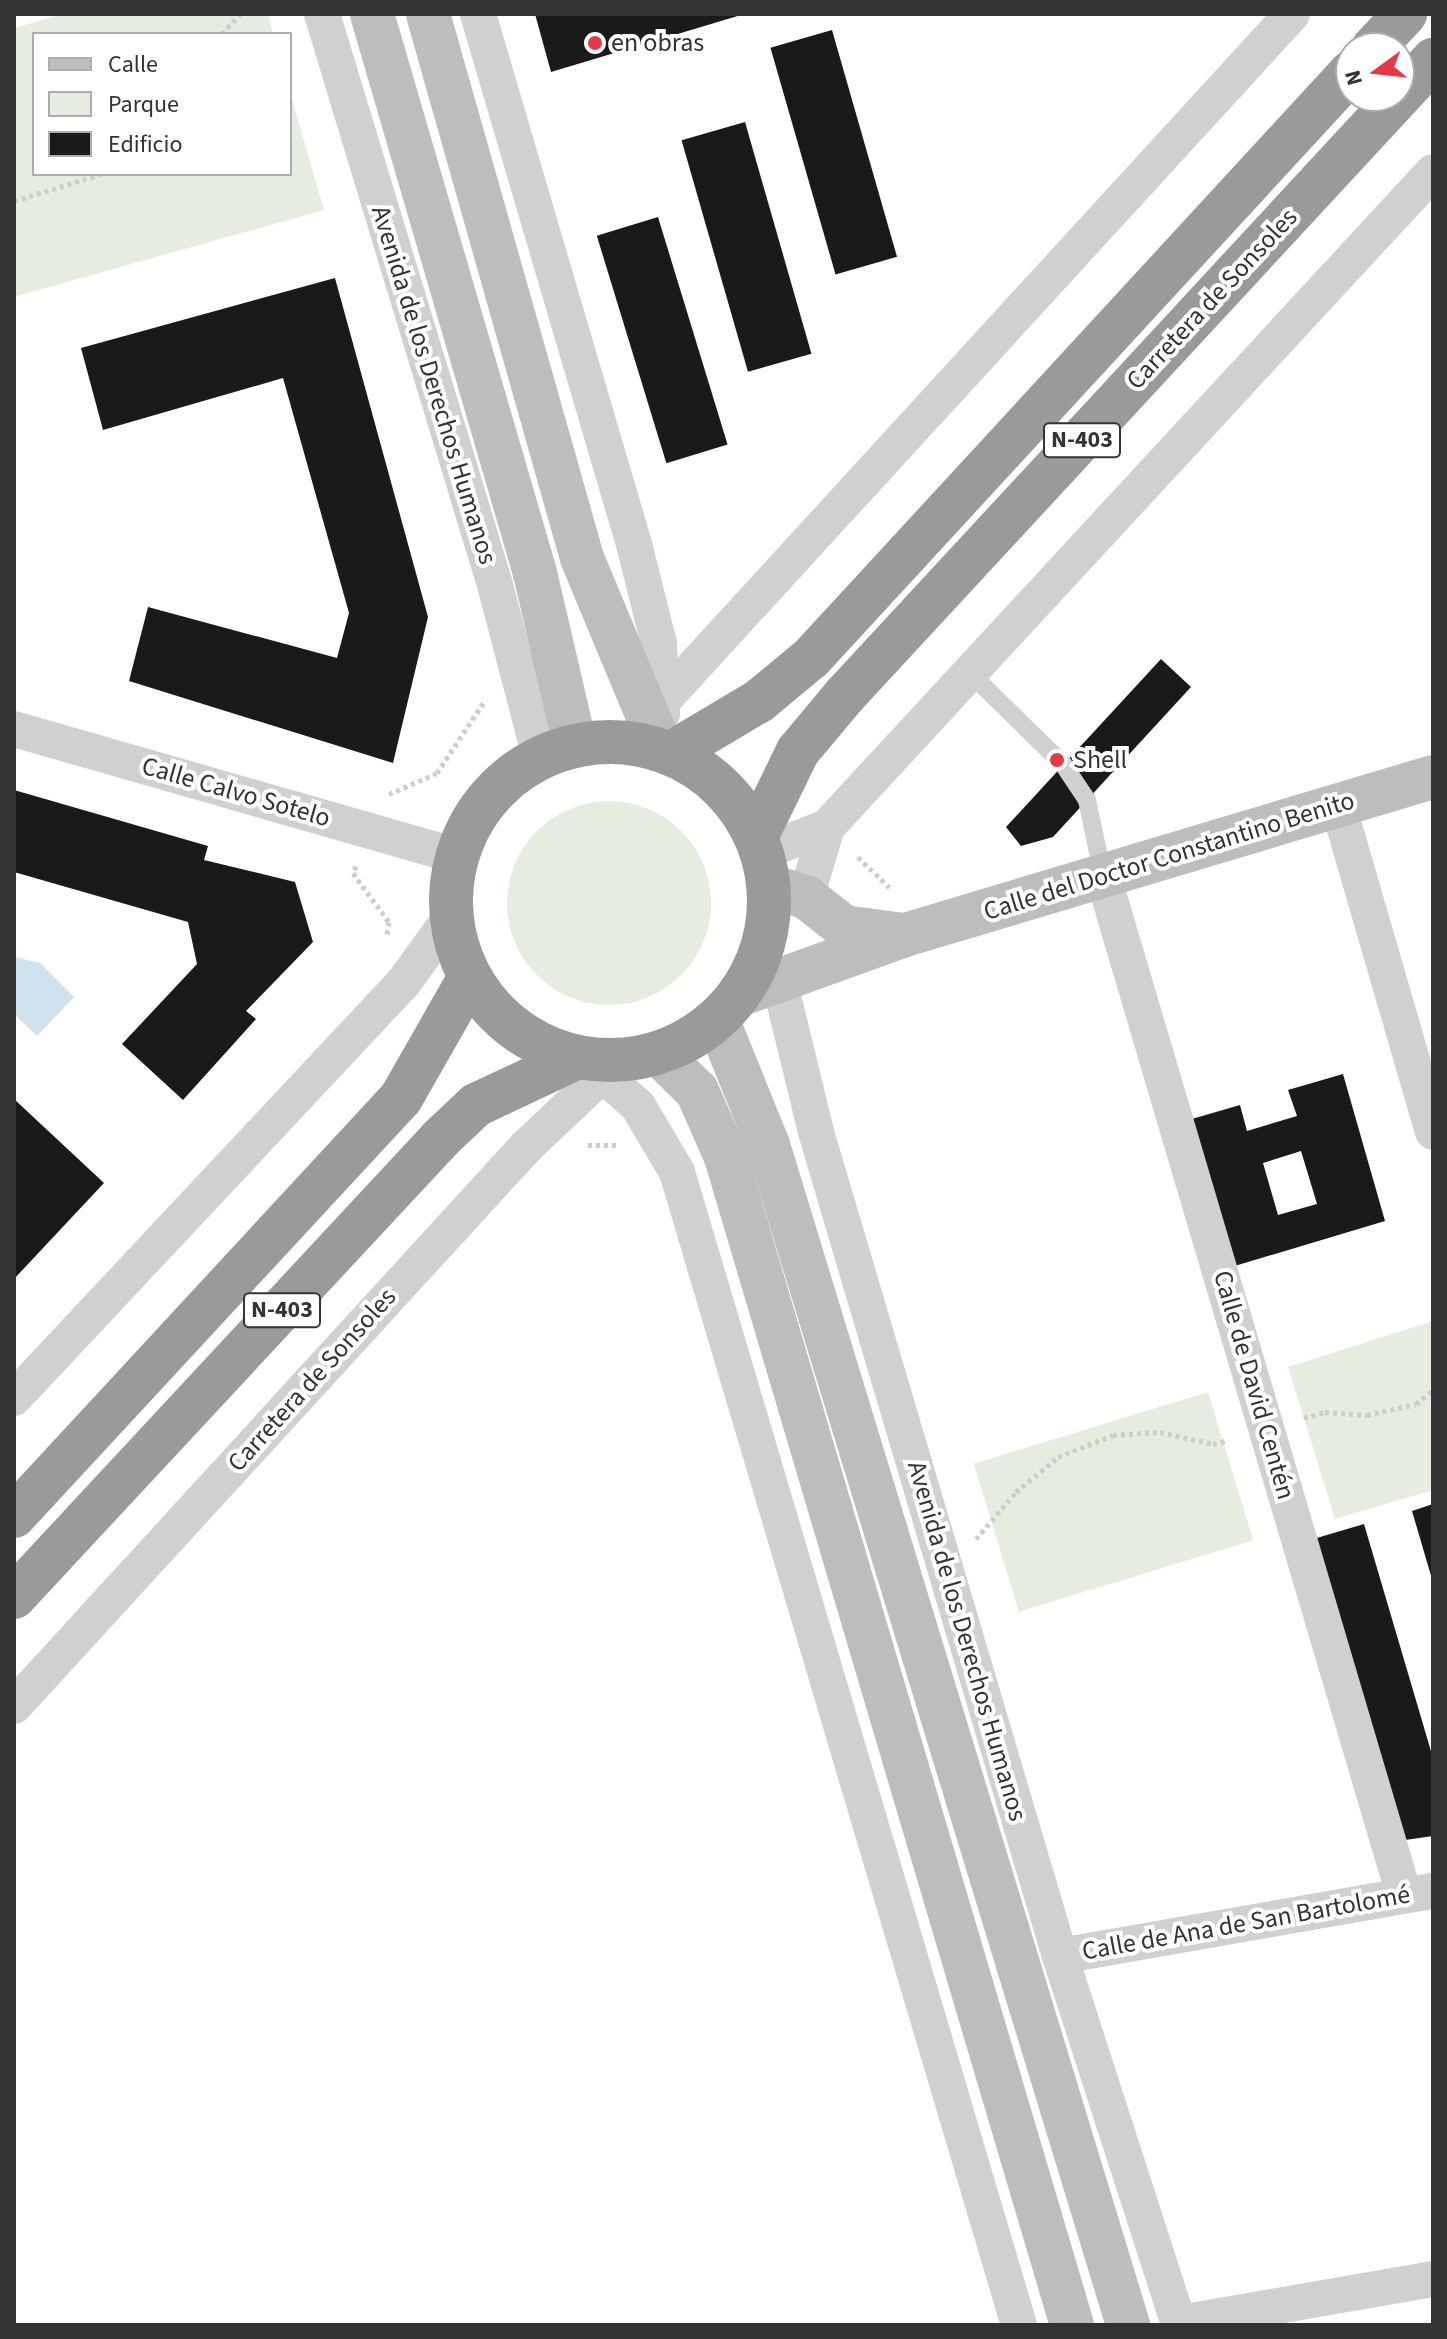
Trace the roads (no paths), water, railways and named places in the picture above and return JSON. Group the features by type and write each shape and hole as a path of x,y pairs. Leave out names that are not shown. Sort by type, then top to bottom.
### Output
{"highway":[{"path":"1388,32 1405,14"},
{"name":"Carretera de Sonsoles","path":"773,868 798,751 844,696 1433,60"},
{"name":"Carretera de Sonsoles","path":"656,734 759,701 811,658 1335,89"},
{"name":"N-403","path":"558,751 656,734"},
{"path":"656,734 735,802 773,868"},
{"path":"558,751 504,782 475,815 457,856 451,917 470,977 498,1015 536,1043 608,1061"},
{"name":"N-403","path":"14,1597 476,1105 608,1061 694,1038 749,989 773,868"},
{"name":"N-403","path":"14,1516 401,1098 470,977"}],"main road":[{"name":"Avenida de los Derechos Humanos","path":"372,14 535,573 558,751"},
{"path":"428,14 582,558 613,642 656,734"},
{"name":"Calle del Doctor Constantino Benito","path":"749,989 905,935 1433,777"},
{"name":"Calle del Doctor Constantino Benito","path":"773,868 844,927 905,935"},
{"name":"Avenida de los Derechos Humanos","path":"749,989 768,1145 1128,2325"},
{"path":"608,1061 697,1091 726,1157 1072,2325"}],"street":[{"name":"Avenida de los Derechos Humanos","path":"322,14 495,585 558,751"},
{"path":"478,14 659,644 656,734"},
{"path":"656,734 730,631 1292,14"},
{"path":"773,868 827,827 1433,172"},
{"path":"613,642 659,644 730,631"},
{"name":"Calle Calvo Sotelo","path":"14,729 457,856"},
{"path":"1338,805 1433,1131"},
{"path":"773,868 827,827"},
{"name":"Calle de David Centén","path":"1103,876 1267,1430 1418,1893"},
{"path":"14,1398 404,982 451,917"},
{"name":"Avenida de los Derechos Humanos","path":"749,989 816,1132 1060,1956 1179,2324"},
{"path":"608,1061 677,1172 1019,2325"},
{"name":"Carretera de Sonsoles","path":"14,1706 526,1147 572,1106 608,1061"},
{"path":"572,1106 638,1106"},
{"name":"Calle de Ana de San Bartolomé","path":"1060,1956 1418,1893"},
{"path":"1179,2324 1433,2279"}],"lane":[{"path":"970,673 1063,764 1087,800 1103,876"}],"water":[{"path":"14,957 40,963 74,997 37,1036 14,1014"}],"place":[{"name":"en obras","path":"595,43"},
{"name":"Shell","path":"1057,760"}]}
